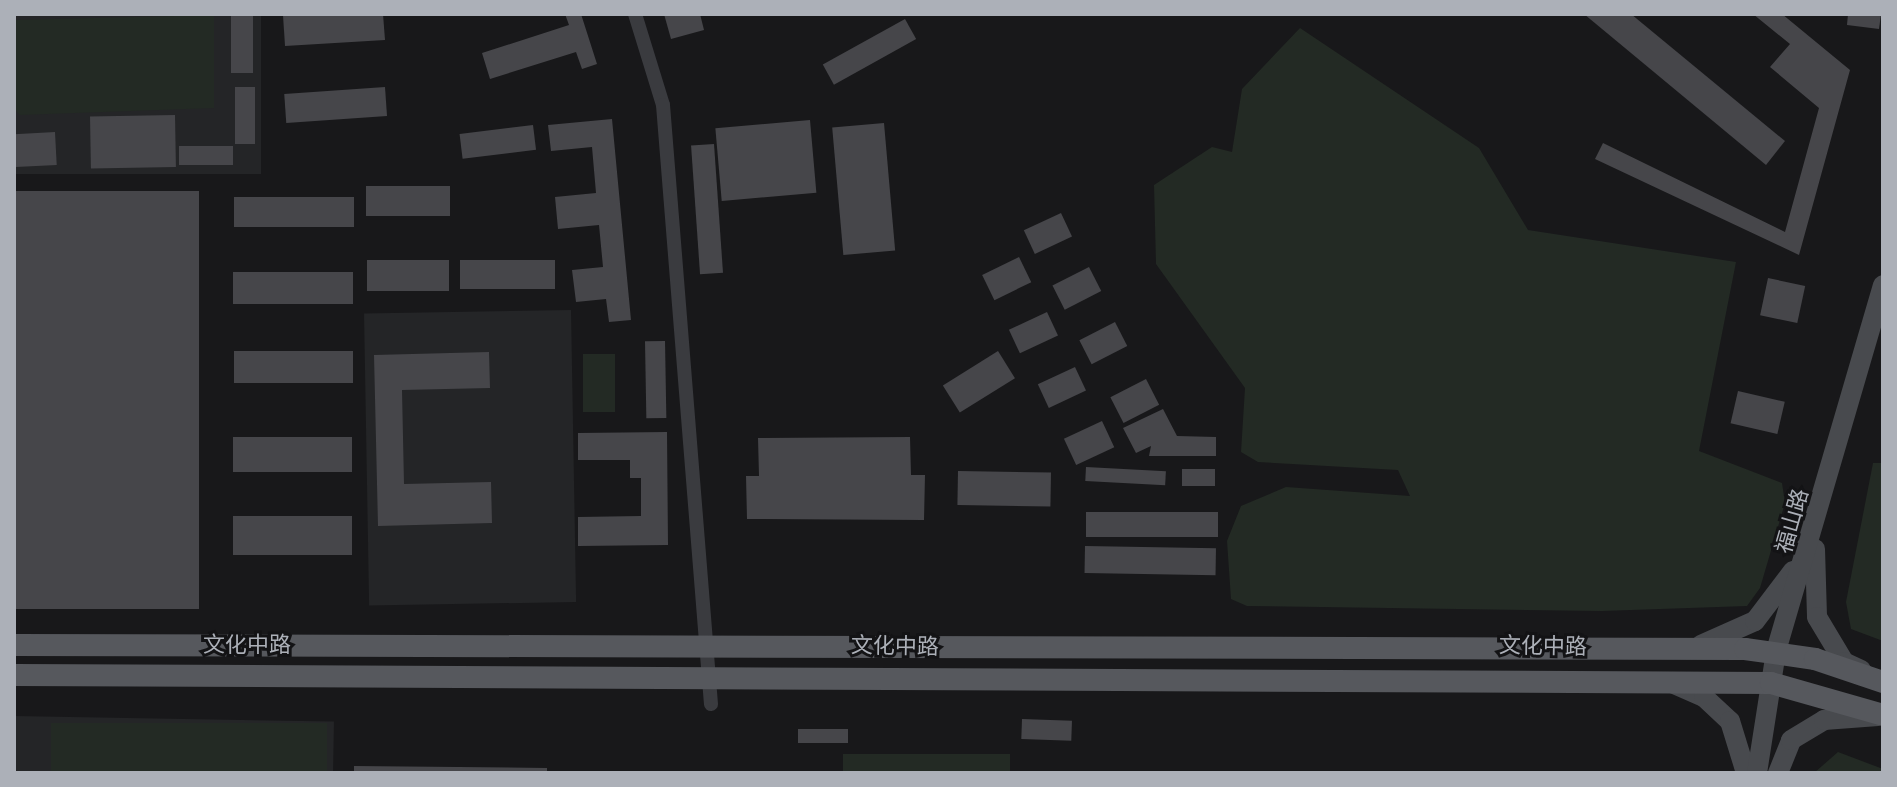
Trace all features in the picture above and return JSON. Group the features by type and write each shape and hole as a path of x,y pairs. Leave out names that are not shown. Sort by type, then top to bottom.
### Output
{"main road":[{"name":"福山路","path":"1757,773 1776,651 1815,532 1883,285"},
{"path":"1688,648 1733,635 1773,606 1815,532"},
{"path":"1815,532 1817,617 1844,662 1883,682"},
{"name":"文化中路","path":"14,645 710,643 1688,648 1776,651 1883,682"},
{"name":"文化中路","path":"14,675 712,675 1771,683 1883,715"},
{"path":"1672,683 1704,697 1730,721 1746,773"},
{"path":"1778,773 1791,740 1824,720 1883,715"}],"street":[{"path":"635,14 663,105 710,643 711,704"}],"shaded area":[{"path":"14,14 261,14 261,174 14,174"},
{"path":"214,15 214,108 20,115 14,109 14,20"},
{"path":"1300,28 1479,148 1528,230 1736,262 1699,451 1782,483 1785,503 1760,588 1747,606 1602,611 1247,606 1231,599 1227,541 1241,506 1286,487 1410,496 1398,470 1258,462 1241,452 1245,388 1156,264 1154,185 1212,147 1232,152 1242,89"},
{"path":"571,310 576,602 369,606 364,314"},
{"path":"583,354 615,354 615,412 583,412"},
{"path":"1873,463 1883,463 1883,641 1851,629 1846,602"},
{"path":"14,716 334,722 333,773 14,773"},
{"path":"51,723 327,723 327,773 51,773"},
{"path":"1838,752 1883,769 1883,773 1814,773"},
{"path":"843,754 1010,754 1010,773 843,773"}],"building":[{"path":"231,14 253,14 253,73 231,73"},
{"path":"383,14 385,40 285,46 283,15"},
{"path":"565,14 581,14 597,64 582,69 576,52 490,79 482,53 569,25"},
{"path":"664,14 700,14 704,30 671,39"},
{"path":"1584,14 1631,14 1785,141 1766,165"},
{"path":"1753,14 1782,14 1850,70 1799,255 1595,159 1603,143 1785,232 1819,108 1770,67 1790,44"},
{"path":"1848,14 1881,14 1879,29 1847,25"},
{"path":"905,19 916,39 834,85 823,65"},
{"path":"235,87 255,87 255,144 235,144"},
{"path":"385,87 387,116 286,123 284,94"},
{"path":"175,115 176,167 91,168 90,116"},
{"path":"612,119 631,320 609,322 606,299 576,302 572,270 603,267 599,225 558,229 555,197 596,193 592,147 551,151 548,125"},
{"path":"810,120 816,193 722,201 715,128"},
{"path":"884,123 895,251 843,255 832,128"},
{"path":"533,125 536,150 463,159 460,134"},
{"path":"55,132 57,165 16,167 14,134"},
{"path":"714,144 723,273 700,274 691,146"},
{"path":"179,146 233,146 233,165 179,165"},
{"path":"366,186 450,186 450,216 366,216"},
{"path":"14,191 199,191 199,609 14,609"},
{"path":"234,197 354,197 354,227 234,227"},
{"path":"1061,213 1072,237 1035,254 1024,230"},
{"path":"1019,257 1031,282 994,300 982,275"},
{"path":"367,260 449,260 449,291 367,291"},
{"path":"460,260 555,260 555,289 460,289"},
{"path":"1089,267 1101,291 1065,310 1052,286"},
{"path":"233,272 353,272 353,304 233,304"},
{"path":"1768,278 1805,286 1797,323 1760,315"},
{"path":"1047,312 1058,336 1020,353 1009,330"},
{"path":"1115,322 1127,346 1092,364 1079,340"},
{"path":"645,341 665,341 666,418 646,418"},
{"path":"234,351 353,351 353,383 234,383"},
{"path":"998,351 1015,378 960,413 943,385"},
{"path":"489,352 490,388 402,390 404,484 491,482 492,523 378,526 374,355"},
{"path":"1075,367 1086,391 1049,408 1038,384"},
{"path":"1146,379 1159,405 1124,423 1110,397"},
{"path":"1738,391 1785,402 1777,434 1731,423"},
{"path":"1163,409 1177,436 1216,437 1216,456 1149,456 1151,446 1136,453 1123,428"},
{"path":"1102,421 1114,447 1076,465 1064,439"},
{"path":"667,432 668,545 578,546 578,517 641,516 641,478 630,478 630,460 578,460 578,433"},
{"path":"233,437 352,437 352,472 233,472"},
{"path":"910,437 911,475 925,475 924,520 747,519 746,476 759,476 758,438"},
{"path":"1086,467 1166,471 1165,485 1085,481"},
{"path":"1182,469 1215,469 1215,486 1182,486"},
{"path":"958,471 1051,473 1050,507 957,505"},
{"path":"1086,512 1218,512 1218,537 1086,537"},
{"path":"233,516 352,516 352,555 233,555"},
{"path":"1085,546 1216,548 1216,575 1085,573"},
{"path":"1022,719 1072,721 1071,741 1021,739"},
{"path":"798,729 848,729 848,743 798,743"},
{"path":"354,766 547,768 547,773 354,773"}]}
